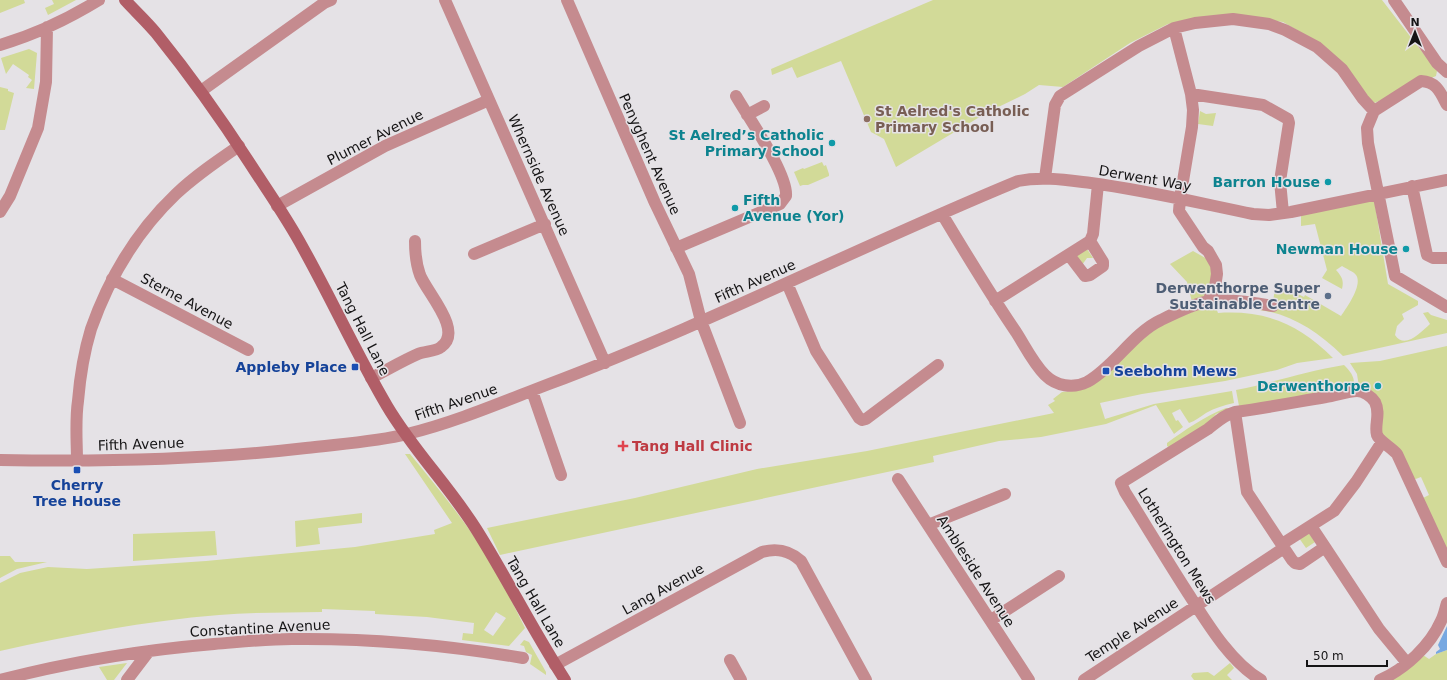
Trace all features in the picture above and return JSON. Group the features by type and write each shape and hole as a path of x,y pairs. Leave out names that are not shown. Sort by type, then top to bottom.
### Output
{"street":[{"path":"0,45 47,27 99,0"},
{"name":"Tang Hall Lane","path":"125,0 155,31 201,91 278,206 302,245 331,298 371,378 406,435 475,528 565,680"},
{"path":"201,91 324,3 331,0"},
{"name":"Whernside Avenue","path":"445,0 605,363"},
{"name":"Penyghent Avenue","path":"567,0 692,282 701,321 740,423"},
{"path":"1394,0 1437,62 1447,72"},
{"path":"1045,178 1055,105 1060,96 1132,50 1174,28 1195,23 1233,19 1269,24 1285,30 1316,47 1327,55 1342,70 1363,99 1374,111"},
{"path":"0,212 10,196 38,128 46,82 47,27"},
{"path":"1174,28 1191,94 1193,110 1192,127 1179,211 1203,247 1208,251 1216,265 1217,274 1215,287 1208,301"},
{"path":"1447,104 1436,86 1431,83 1421,81 1374,111 1368,128 1368,143 1395,276 1447,307"},
{"path":"1191,94 1263,105 1288,119 1289,122 1280,181 1283,213"},
{"path":"676,248 783,202 786,193 784,183 770,153 736,96"},
{"name":"Plumer Avenue","path":"278,206 385,146 489,100"},
{"path":"747,115 764,106"},
{"path":"77,462 77,402 83,362 91,330 112,279 129,250 151,221 176,194 238,146"},
{"name":"Derwent Way","path":"890,236 1018,181 1032,178 1098,184 1253,214 1269,215 1447,180"},
{"path":"995,301 1090,241 1098,184"},
{"path":"1412,186 1427,255 1433,258 1447,258"},
{"path":"942,214 995,301 1046,375 1055,382 1067,386 1086,382 1145,330 1160,320 1208,301 1248,301 1273,306"},
{"path":"474,254 545,224"},
{"name":"Fifth Avenue","path":"0,460 77,462 255,454 406,435 469,416 605,363 890,236"},
{"path":"371,378 419,353 440,349 446,344 449,336 449,327 445,318 420,276 411,254 415,241"},
{"path":"1069,255 1085,276 1090,275 1099,269 1104,264 1090,241"},
{"name":"Sterne Avenue","path":"112,279 248,350"},
{"path":"787,282 816,351 859,418 862,420 866,419 938,365"},
{"path":"532,391 561,475"},
{"name":"Lotherington Mews","path":"1261,680 1237,661 1196,606 1121,483 1208,429 1228,414 1357,391 1368,395 1374,401 1378,419 1377,434 1382,442"},
{"path":"1235,412 1248,492 1294,563 1300,564 1325,547"},
{"path":"1382,442 1397,454 1447,562"},
{"name":"Temple Avenue","path":"1084,680 1196,606 1334,511 1341,504 1382,442"},
{"name":"Ambleside Avenue","path":"898,478 1029,680"},
{"path":"928,525 1005,494"},
{"path":"1312,526 1379,629 1408,663"},
{"name":"Lang Avenue","path":"555,665 762,552 780,550 788,552 801,561 866,680"},
{"path":"991,620 1059,576"},
{"path":"1380,680 1408,663 1432,638 1441,621 1447,603"},
{"name":"Constantine Avenue","path":"0,680 64,665 149,651 248,641 291,639 343,639 417,644 524,658"},
{"path":"127,680 149,651"},
{"path":"730,660 741,680"}],"green space":[{"path":"0,0 24,0 25,3 0,13"},
{"path":"52,0 76,0 48,15 45,8 54,4"},
{"path":"933,0 1382,0 1437,71 1436,76 1372,104 1319,43 1283,22 1249,17 1209,16 1168,24 1130,43 1063,87 1039,85 1025,94 988,112 896,167 884,139 871,132 841,61 797,78 792,67 772,75 771,69"},
{"path":"29,49 37,53 34,89 26,88 32,80 28,77 29,75 13,64 6,74 1,58"},
{"path":"0,87 8,89 8,91 14,93 5,130 0,130"},
{"path":"1200,111 1206,114 1216,113 1213,126 1198,124"},
{"path":"822,162 824,166 826,165 829,176 808,185 800,186 794,172"},
{"path":"1374,199 1388,284 1418,301 1418,305 1402,314 1404,319 1397,326 1395,335 1403,341 1418,335 1430,324 1423,313 1428,312 1431,315 1447,320 1447,333 1343,356 1316,333 1302,324 1288,318 1272,312 1256,309 1220,309 1219,304 1276,309 1279,303 1273,301 1276,283 1304,297 1305,295 1341,316 1356,290 1358,279 1353,272 1342,266 1336,270 1342,279 1342,289 1322,278 1327,270 1315,224 1301,226 1301,215"},
{"path":"1087,249 1093,258 1087,258 1082,265 1076,256"},
{"path":"1193,251 1209,260 1214,273 1207,293 1201,298 1192,302 1187,282 1170,264"},
{"path":"1215,305 1218,313 1251,314 1267,317 1281,322 1307,336 1333,358 1297,363 1277,370 1225,381 1142,394 1100,403 1105,419 1154,404 1232,391 1234,403 1206,413 1189,423 1180,409 1172,413 1176,421 1178,420 1183,427 1174,434 1156,405 1106,424 1041,437 999,441 933,456 934,462 500,555 487,528 635,498 757,469 867,451 1054,413 1048,405 1055,401 1053,399 1062,392 1073,391 1155,327 1189,313"},
{"path":"1447,346 1447,550 1421,499 1429,495 1421,477 1413,480 1388,440 1382,434 1382,412 1359,387 1357,374 1350,363 1380,361"},
{"path":"1344,365 1352,375 1354,387 1333,394 1239,406 1236,390 1317,370"},
{"path":"1226,408 1231,409 1216,414 1204,428 1170,448 1167,446 1167,443 1188,428 1210,415"},
{"path":"405,454 410,454 456,512 488,557 501,580 525,628 509,646 462,640 463,633 473,634 474,623 427,617 375,614 375,611 322,609 322,612 232,614 164,621 81,634 0,651 0,583 20,573 48,567 87,569 206,561 355,547 435,534 434,530 452,523","holes":["496,612 506,618 493,636 484,630"]},
{"path":"362,513 362,523 318,528 320,544 296,547 295,521"},
{"path":"215,531 217,555 133,561 133,534"},
{"path":"1309,533 1315,542 1306,548 1299,538"},
{"path":"0,556 10,556 15,562 47,562 17,569 0,578"},
{"path":"524,640 529,642 546,672 546,675 530,664 532,655 526,652 524,646 520,645"},
{"path":"1447,650 1447,680 1391,680 1423,655 1429,659 1436,654"},
{"path":"127,663 114,680 107,680 99,667"},
{"path":"1230,663 1234,668 1227,675 1232,680 1194,680 1191,676 1193,673 1208,672 1214,676"}],"water":[{"path":"1447,626 1447,650 1436,654 1436,652 1440,649 1438,645"}],"place":[{"name":"St Aelred's Catholic Primary School","path":"867,119"},
{"name":"St Aelred’s Catholic Primary School","path":"832,143"},
{"name":"Barron House","path":"1328,182"},
{"name":"Fifth Avenue (Yor)","path":"735,208"},
{"name":"Newman House","path":"1406,249"},
{"name":"Derwenthorpe Super Sustainable Centre","path":"1328,296"},
{"name":"Appleby Place","path":"355,367"},
{"name":"Seebohm Mews","path":"1106,371"},
{"name":"Derwenthorpe","path":"1378,386"},
{"name":"Tang Hall Clinic","path":"623,446"},
{"name":"Cherry Tree House","path":"77,470"}]}
